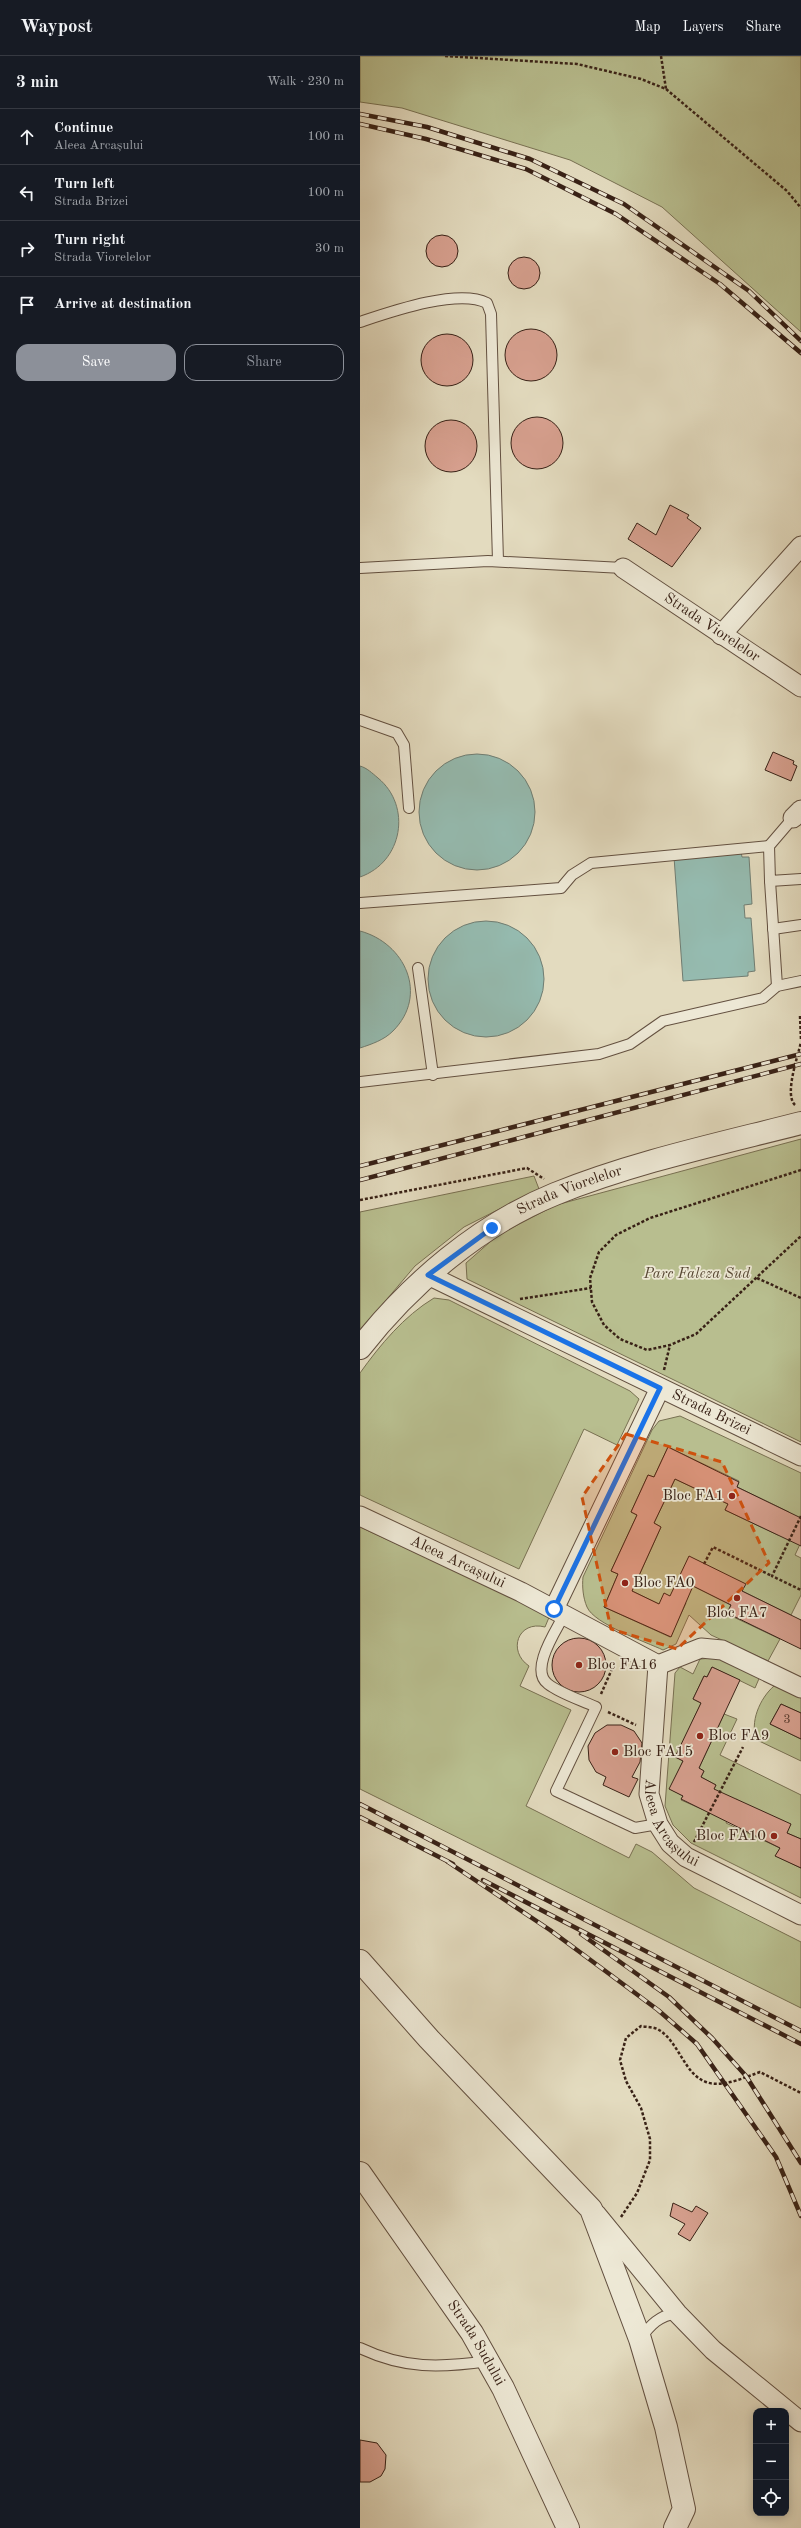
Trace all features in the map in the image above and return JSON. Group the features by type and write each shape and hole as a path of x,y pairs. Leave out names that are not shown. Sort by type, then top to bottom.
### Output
{"street":[{"path":"721,636 801,546"},
{"name":"Strada Viorelelor","path":"623,568 721,636 801,687"},
{"name":"Strada Viorelelor","path":"360,1348 376,1327 428,1275 492,1228 554,1194 626,1169 801,1116"},
{"name":"Strada Brizei","path":"428,1275 801,1456"},
{"path":"559,1612 660,1388"},
{"name":"Aleea Arcașului","path":"360,1516 559,1612 658,1665 649,1794 658,1824 670,1843 686,1857 801,1915"},
{"path":"658,1665 701,1648 722,1650 801,1688"},
{"path":"360,1961 429,2039 591,2209 677,2313 713,2350 750,2383 801,2422"},
{"name":"Strada Sudului","path":"360,2173 429,2269 488,2361 503,2388 567,2527"},
{"path":"591,2209 640,2339 666,2427 683,2522"}],"lane":[{"path":"360,322 421,303 478,298 486,303 491,314 498,562"},
{"path":"360,568 498,562 623,568"},
{"path":"360,720 397,733 404,745 409,808"},
{"path":"777,986 769,846 797,814"},
{"path":"360,903 561,888 572,875 591,863 769,846"},
{"path":"770,881 801,879"},
{"path":"773,929 801,925"},
{"path":"418,968 432,1075"},
{"path":"360,1082 432,1075 599,1054 630,1044 663,1021 763,998 777,986 801,981"},
{"path":"559,1612 540,1663 542,1677 548,1684 596,1707 556,1791 636,1828 658,1824"},
{"path":"640,2339 656,2320 664,2315 677,2313"},
{"path":"360,2348 383,2359 423,2366 488,2361"}],"path":[{"path":"445,56 577,64 642,79 666,89 787,191 801,208"},
{"path":"662,56 666,89"},
{"path":"800,1016 801,1041 790,1090 792,1102 801,1116"},
{"path":"360,1200 527,1168 543,1176 554,1194"},
{"path":"801,1170 650,1218 616,1235 599,1252 590,1278 592,1302 604,1325 620,1339 647,1350 670,1345 696,1334 801,1236"},
{"path":"757,1278 801,1298"},
{"path":"517,1300 591,1288"},
{"path":"660,1388 670,1345"},
{"path":"772,1576 801,1516"},
{"path":"704,1564 713,1547 801,1590"},
{"path":"623,1646 596,1707 653,1732"},
{"path":"686,1857 743,1747"},
{"path":"610,2232 637,2193 650,2160 650,2139 641,2108 626,2082 620,2060 626,2038 641,2026 659,2030 674,2046 693,2074 707,2082 725,2082 760,2072 801,2093"}],"highlighted area":[{"path":"626,1434 722,1462 769,1563 677,1649 611,1629 582,1497"}],"green space":[{"path":"360,56 801,56 801,332 662,207 570,160 402,108 360,102"},
{"name":"Parc Faleza Sud","path":"801,1139 801,1442 467,1279 466,1263 498,1235 556,1205"},
{"path":"534,1176 539,1189 464,1227 415,1266 360,1331 360,1212"},
{"path":"434,1298 449,1300 630,1391 639,1399 617,1445 584,1429 519,1569 360,1495 360,1373 393,1332 413,1313"},
{"path":"680,1416 801,1473 801,1542 795,1555 801,1558 801,1595 791,1615 742,1591 745,1584 689,1557 679,1579 731,1605 727,1614 780,1639 768,1661 711,1635 689,1615 676,1644 663,1650 599,1620 587,1607 583,1592 583,1577 652,1430 659,1421","holes":["668,1447 739,1481 737,1487 789,1512 778,1535 725,1510 728,1504 675,1479 654,1523 661,1527 632,1591 659,1604 686,1603 670,1637 604,1607 618,1574 611,1571 637,1515 631,1512 648,1475 654,1477"]},
{"path":"360,1527 550,1615 545,1627 536,1626 528,1628 522,1632 519,1638 517,1645 518,1653 522,1660 529,1666 520,1686 571,1710 526,1806 629,1858 636,1844 652,1852 694,1888 801,1942 801,2008 360,1789"},
{"path":"715,1658 734,1660 761,1674 755,1688 712,1667 707,1677 704,1676 693,1699 701,1703 676,1757 683,1761 670,1789 683,1796 681,1800 704,1810 716,1785 701,1777 704,1771 699,1768 724,1714 737,1719 720,1755 801,1795 801,1839 787,1833 736,1799 726,1823 780,1848 776,1856 801,1868 801,1898 691,1843 673,1825 665,1806 675,1673 680,1667 693,1674 700,1659"},
{"path":"774,1686 782,1686 801,1696 801,1713 781,1704 770,1724 801,1739 801,1761 757,1740 754,1726 757,1711 764,1697"}],"water":[{"path":"477,754 499,758 509,763 518,771 526,780 531,790 535,812 531,834 526,844 518,853 509,861 499,866 477,870 455,866 445,861 436,853 428,844 423,834 419,812 423,790 428,780 436,771 445,763 455,758"},
{"path":"360,766 372,773 389,790 396,803 399,818 398,832 394,846 386,859 375,870 360,877"},
{"path":"741,852 742,857 749,857 752,904 744,905 745,918 751,918 755,971 748,972 748,976 683,981 674,857"},
{"path":"486,921 508,925 518,930 527,938 535,947 540,957 544,979 540,1001 535,1011 527,1020 518,1028 508,1033 486,1037 464,1033 454,1028 445,1020 437,1011 432,1001 428,979 432,957 437,947 445,938 454,930 464,925"},
{"path":"360,931 376,937 400,958 407,972 410,987 409,1002 404,1017 393,1031 382,1039 360,1048"}],"building":[{"path":"439,235 445,235 455,242 458,251 457,257 451,264 445,267 439,267 429,260 426,254 426,248 433,238"},
{"path":"521,257 527,257 537,264 540,273 539,279 533,286 527,289 521,289 511,282 508,276 508,270 515,260"},
{"path":"531,329 545,333 553,341 557,355 553,369 545,377 531,381 517,377 509,369 505,355 509,341 517,333"},
{"path":"447,334 461,338 469,346 473,360 469,374 461,382 447,386 433,382 425,374 421,360 425,346 433,338"},
{"path":"537,417 551,421 559,429 563,443 559,457 551,465 537,469 523,465 515,457 511,443 515,429 523,421"},
{"path":"451,420 465,424 473,432 477,446 473,460 465,468 451,472 437,468 429,460 425,446 429,432 437,424"},
{"path":"670,505 689,515 687,518 701,528 672,567 628,539 637,523 656,535"},
{"path":"773,752 794,761 793,764 797,766 791,781 765,770"},
{"path":"668,1447 739,1482 737,1487 801,1518 801,1546 725,1510 728,1504 675,1479 654,1523 661,1527 632,1591 659,1604 664,1593 670,1596 689,1556 746,1584 742,1591 801,1620 801,1649 727,1613 731,1605 693,1586 671,1637 604,1607 618,1574 611,1571 637,1515 631,1512 648,1475 654,1477"},
{"name":"Bloc FA16","path":"574,1638 584,1638 598,1646 604,1655 606,1665 604,1675 598,1684 584,1692 574,1692 564,1687 557,1680 552,1670 552,1660 557,1650 564,1643"},
{"path":"712,1667 740,1680 699,1768 704,1771 701,1777 716,1785 714,1789 791,1824 787,1833 801,1839 801,1868 775,1856 780,1848 681,1799 683,1796 669,1789 683,1761 675,1757 701,1703 693,1699 704,1676 707,1677"},
{"path":"781,1704 801,1713 801,1739 770,1724"},
{"name":"Bloc FA15","path":"607,1725 621,1725 634,1731 642,1743 640,1762 632,1777 638,1779 629,1797 603,1785 606,1777 596,1772 589,1760 588,1746 595,1733"},
{"path":"673,2203 692,2212 696,2206 708,2213 690,2241 678,2234 685,2224 670,2216"},
{"path":"360,2440 377,2443 386,2455 385,2469 381,2476 370,2482 360,2482"}],"railway":[{"path":"360,114 427,127 530,159 624,204 749,291 801,341"},
{"path":"360,124 426,139 526,169 616,214 720,284 801,353"},
{"path":"360,1166 801,1054"},
{"path":"360,1180 801,1064"},
{"path":"360,1804 801,2031"},
{"path":"360,1817 453,1864"},
{"path":"448,1862 550,1930 658,2010 697,2044 776,2157 801,2216"},
{"path":"483,1880 801,2044"},
{"path":"581,1934 669,1997 712,2038 746,2076 801,2163"}],"place":[{"name":"Bloc FA1","path":"732,1496"},
{"name":"Bloc FA0","path":"625,1583"},
{"name":"Bloc FA7","path":"737,1598"},
{"name":"Bloc FA16","path":"579,1665"},
{"name":"Bloc FA9","path":"700,1736"},
{"name":"Bloc FA15","path":"615,1752"},
{"name":"Bloc FA10","path":"774,1836"}],"route":[{"path":"492,1228 428,1275 660,1388 554,1609"}]}
